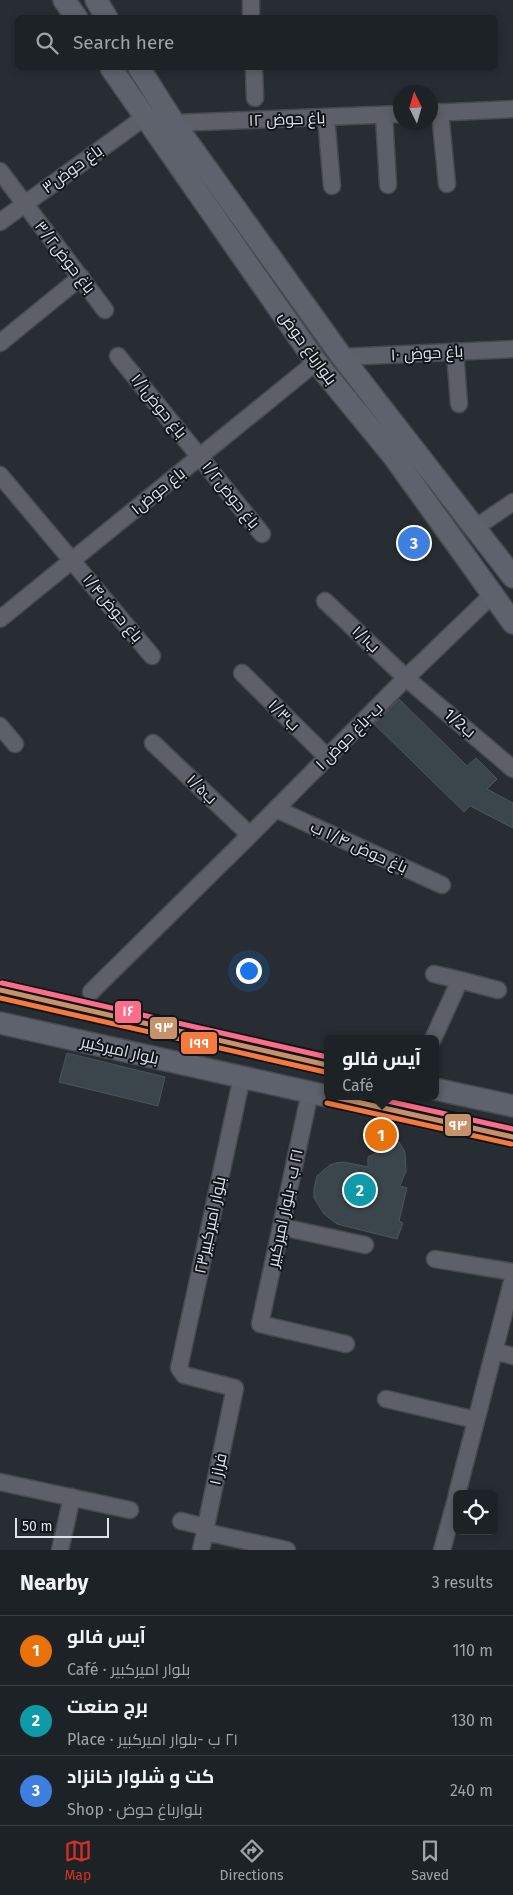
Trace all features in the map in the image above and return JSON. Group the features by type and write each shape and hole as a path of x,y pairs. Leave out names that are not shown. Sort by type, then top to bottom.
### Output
{"main road":[{"path":"96,0 105,15"},
{"name":"بلوارباغ حوض","path":"112,70 316,362 387,449 513,623"},
{"name":"بلوارباغ حوض","path":"140,70 174,123 342,357 513,577"},
{"path":"387,449 403,435"},
{"name":"بلوار امیرکبیر","path":"0,990 324,1064"},
{"name":"بلوار امیرکبیر","path":"0,1023 322,1095"},
{"path":"162,1060 171,1030"},
{"path":"439,1090 513,1106"},
{"name":"بلوار امیرکبیر","path":"345,1100 513,1137"}],"street":[{"path":"251,0 252,15"},
{"path":"254,70 255,98"},
{"path":"438,113 513,110"},
{"name":"۱۲ باغ حوض","path":"174,123 393,114"},
{"path":"384,115 388,185"},
{"name":"باغ حوض۳","path":"0,222 145,117"},
{"path":"326,117 332,186"},
{"path":"438,130 446,184"},
{"name":"باغ حوض۳/۲","path":"0,171 105,310"},
{"path":"0,343 81,277"},
{"name":"۱۰ باغ حوض","path":"342,357 513,349"},
{"path":"455,352 459,404"},
{"name":"باغ حوض۱/۱","path":"118,356 200,457"},
{"name":"باغ حوض۱","path":"0,619 316,362"},
{"name":"باغ حوض۱/۲","path":"200,457 262,534"},
{"name":"باغ حوض۱/۴","path":"0,475 152,656"},
{"path":"475,528 513,502"},
{"name":"۱ ب-باغ حوض","path":"91,992 276,810 406,678 493,594"},
{"name":"ب۱/۱","path":"325,601 406,678"},
{"name":"ب۱/۳","path":"242,673 327,757"},
{"name":"1/2ب","path":"406,678 513,769"},
{"path":"0,726 14,744"},
{"name":"ب۱/۵","path":"153,743 250,835"},
{"name":"باغ حوض ۱/۴ ب","path":"276,810 442,885"},
{"path":"434,974 498,990"},
{"path":"436,1035 460,980"},
{"name":"۲۳بلوار امیرکبیر","path":"235,1388 181,1373 179,1368 242,1077"},
{"name":"٢١ ب -بلوار امیرکبیر","path":"322,1095 282,1227 260,1324 346,1344"},
{"path":"282,1227 365,1245"},
{"path":"435,1259 513,1272"},
{"path":"458,1490 513,1278"},
{"path":"494,1352 513,1356"},
{"name":"فراز ۱","path":"201,1550 235,1388"},
{"path":"386,1399 476,1420"},
{"path":"0,1482 130,1510"},
{"path":"60,1550 72,1496"},
{"path":"442,1550 453,1509"},
{"path":"180,1521 287,1550"}],"building":[{"path":"399,699 467,766 476,758 497,779 487,789 513,803 513,828 470,806 464,812 374,724"},
{"path":"67,1053 165,1077 158,1106 59,1082"},
{"path":"399,1142 405,1152 406,1171 400,1186 407,1188 399,1221 403,1223 397,1239 337,1224 324,1214 314,1198 317,1176 330,1165 336,1163 344,1162 368,1167 368,1157"}],"transit line":[{"name":"۱۶","path":"2,983 324,1056"},
{"name":"۹۳","path":"0,990 324,1064"},
{"name":"۱۹۹","path":"0,998 324,1072"},
{"name":"۹۳","path":"348,1100 513,1137"},
{"name":"۱۶","path":"383,1100 513,1129"},
{"name":"۱۹۹","path":"327,1103 511,1144"}],"place":[{"name":"کت و شلوار خانزاد","path":"414,543"},
{"name":"آیس فالو","path":"381,1135"},
{"name":"برج صنعت","path":"360,1190"}]}
